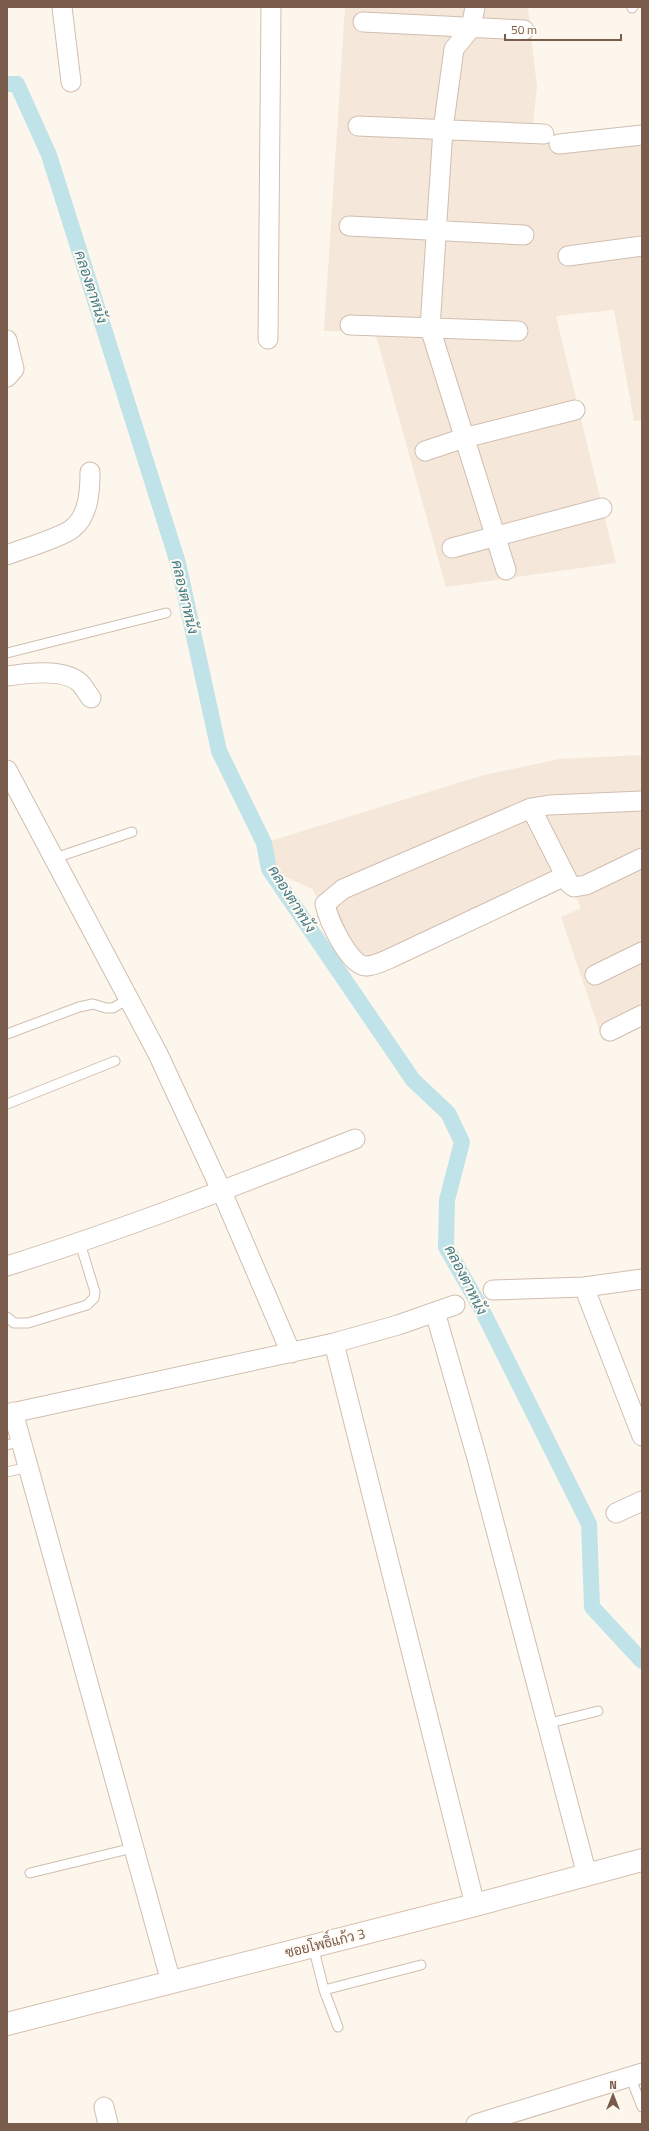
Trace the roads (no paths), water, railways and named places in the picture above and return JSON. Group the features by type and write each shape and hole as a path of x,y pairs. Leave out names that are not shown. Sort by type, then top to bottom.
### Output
{"street":[{"path":"62,7 71,82"},
{"path":"268,339 271,7"},
{"path":"475,7 471,28 454,49 443,129 438,230 430,328 506,570"},
{"path":"363,22 524,30"},
{"path":"358,126 443,129 551,139 642,135"},
{"path":"349,226 524,235"},
{"path":"568,256 642,246"},
{"path":"350,325 518,331"},
{"path":"7,340 14,369 7,377"},
{"path":"425,451 464,438 575,410"},
{"path":"7,555 73,528 82,517 90,491 90,472"},
{"path":"452,548 602,508"},
{"path":"7,676 44,673 66,675 80,682 91,698"},
{"path":"7,770 158,1054 222,1192 291,1353"},
{"path":"565,876 377,964 366,966 358,964 348,954 327,913 325,904 343,889 531,808 549,805 642,801"},
{"path":"531,808 565,876 569,883 574,887 579,887 642,858"},
{"path":"595,975 642,952"},
{"path":"610,1031 642,1015"},
{"path":"7,1266 80,1243 222,1192 355,1138"},
{"path":"492,1290 584,1287 642,1280"},
{"path":"584,1287 642,1436"},
{"path":"171,1982 28,1467 14,1443 10,1413 334,1343 455,1305"},
{"path":"435,1312 477,1458 587,1875"},
{"path":"334,1343 475,1905"},
{"path":"616,1513 642,1501"},
{"name":"ซอยโพธิ์แก้ว 3","path":"7,2024 475,1905 642,1860"},
{"path":"476,2124 636,2074"}],"lane":[{"path":"7,653 166,613"},
{"path":"55,858 132,832"},
{"path":"7,1034 79,1007 93,1004 106,1008 113,1008 128,999"},
{"path":"7,1104 115,1061"},
{"path":"7,1317 14,1323 28,1323 87,1305 94,1298 95,1292 80,1243"},
{"path":"7,1472 28,1467"},
{"path":"546,1724 598,1711"},
{"path":"30,1873 133,1848"},
{"path":"313,1946 324,1990 338,2027"},
{"path":"324,1990 421,1965"},
{"path":"636,2074 642,2107"}],"waterway":[{"name":"คลองตาหนัง","path":"7,84 17,84 49,155 178,563 219,751 264,843 269,869 413,1080 448,1113 462,1142 447,1200 446,1247 481,1308 589,1524 592,1607 642,1661"}]}
